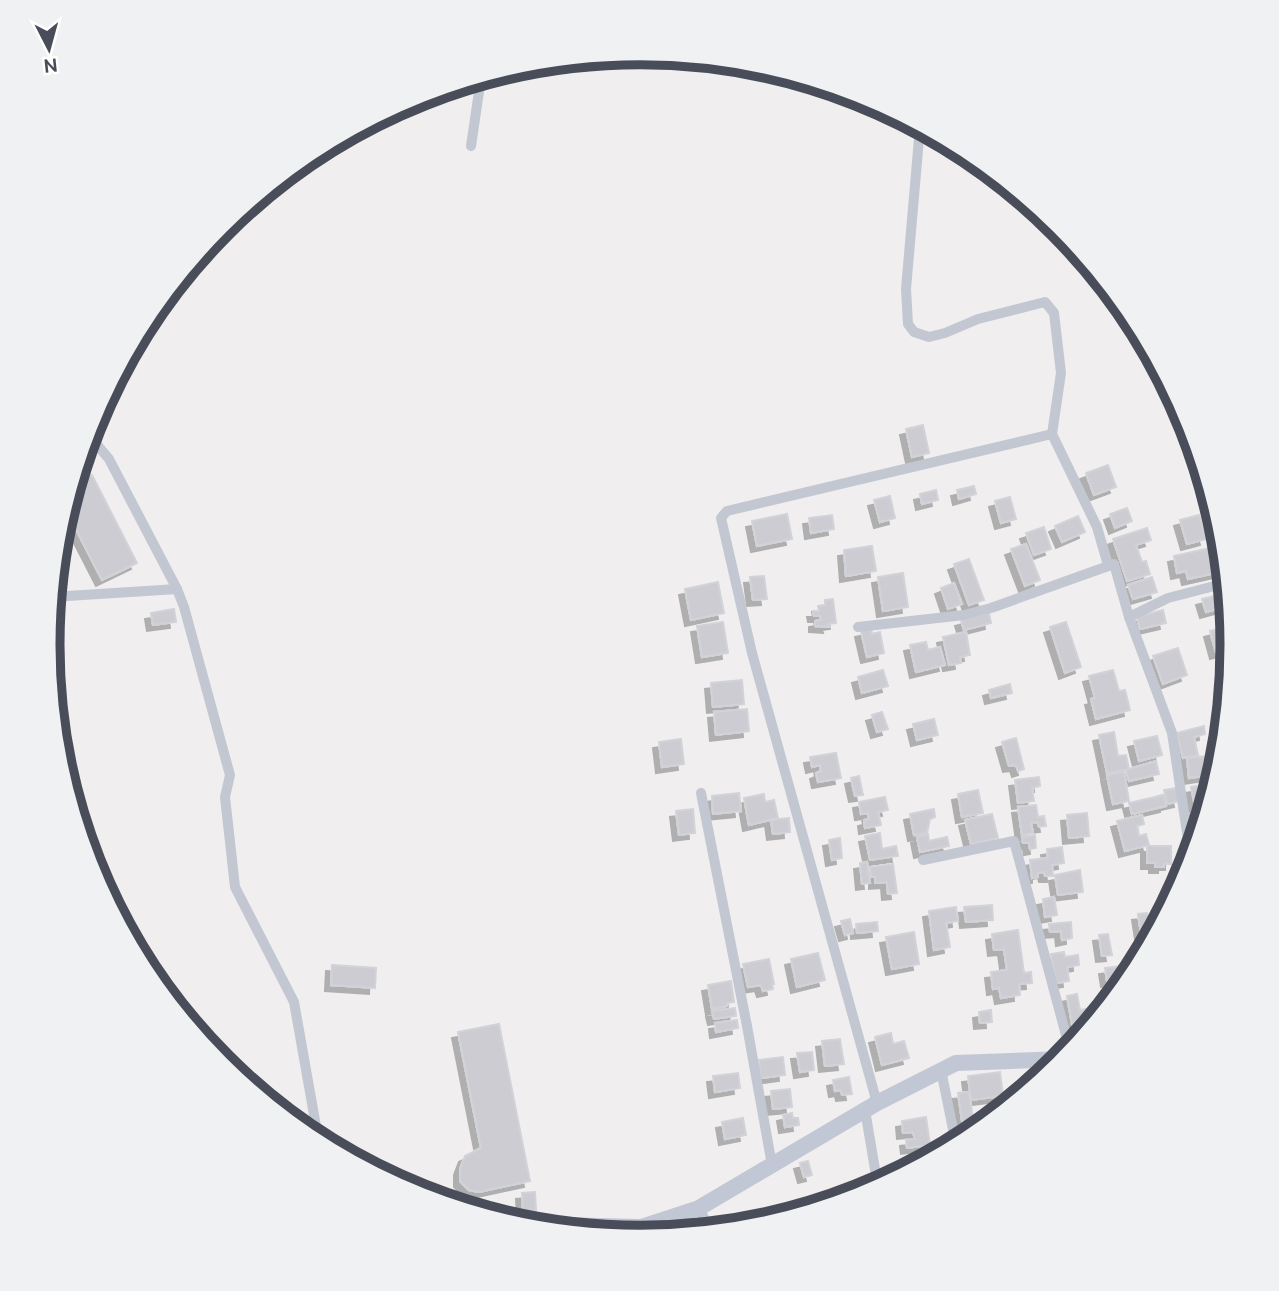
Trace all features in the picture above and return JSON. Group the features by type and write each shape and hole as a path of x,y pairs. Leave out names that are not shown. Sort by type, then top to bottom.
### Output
{"street":[{"path":"471,146 480,88"},
{"path":"919,137 906,289 908,324 914,332 929,337 978,319 1045,303 1054,313 1061,373 1052,434 1097,527 1108,565"},
{"path":"877,1174 871,1107 752,653 721,518 727,511 1052,434"},
{"path":"96,444 109,459 177,589 188,622 230,775 225,797 235,887 295,1002 316,1128"},
{"path":"859,627 964,615 1114,564 1129,617 1172,733 1187,836"},
{"path":"1129,617 1168,598 1216,586"},
{"path":"62,596 177,589"},
{"path":"701,793 772,1165"},
{"path":"923,860 1014,841 1067,1038"},
{"path":"644,1226 699,1208 871,1107 956,1063 1046,1060"},
{"path":"941,1070 955,1133"},
{"path":"699,1208 706,1222"}],"building":[{"path":"923,425 929,453 912,457 906,429"},
{"path":"1108,465 1116,487 1094,495 1086,473"},
{"path":"92,475 137,563 102,580 73,523 84,479"},
{"path":"974,486 976,494 959,499 957,490"},
{"path":"936,490 938,500 922,504 920,494"},
{"path":"890,496 895,518 880,522 874,500"},
{"path":"1010,497 1016,519 1001,523 995,501"},
{"path":"1127,508 1132,521 1115,528 1110,514"},
{"path":"787,514 792,539 757,546 752,521"},
{"path":"832,515 834,529 811,533 809,518"},
{"path":"1199,515 1206,539 1187,544 1180,520"},
{"path":"1078,516 1085,532 1062,542 1055,526"},
{"path":"1044,527 1051,549 1034,555 1026,533"},
{"path":"1147,528 1151,540 1136,545 1150,574 1127,581 1113,539"},
{"path":"1026,544 1040,580 1025,586 1011,549"},
{"path":"872,546 876,571 846,576 844,550"},
{"path":"1211,548 1215,573 1188,579 1186,571 1177,573 1174,556"},
{"path":"969,559 984,600 969,605 954,564"},
{"path":"903,573 908,607 883,611 878,577"},
{"path":"764,576 767,599 753,600 750,577"},
{"path":"1152,577 1157,592 1133,599 1128,585"},
{"path":"718,582 724,613 691,620 685,589"},
{"path":"954,583 962,604 948,609 941,588"},
{"path":"1217,595 1218,609 1206,612 1202,599"},
{"path":"833,599 836,623 828,624 829,627 815,626 815,621 821,620 820,616 814,616 813,611 819,611 818,606 825,605 825,600"},
{"path":"174,609 176,622 153,625 151,613"},
{"path":"1163,610 1166,623 1140,629 1137,617"},
{"path":"989,613 991,623 964,630 961,620"},
{"path":"723,622 728,653 702,657 697,626"},
{"path":"1066,622 1081,667 1065,673 1050,627"},
{"path":"871,629 872,634 880,632 884,653 867,657 861,631"},
{"path":"1219,629 1220,652 1216,653 1210,631"},
{"path":"966,632 970,655 960,657 961,663 949,665 943,637"},
{"path":"926,642 928,650 940,647 945,665 916,672 910,645"},
{"path":"1178,648 1187,675 1163,684 1153,656"},
{"path":"883,670 888,686 862,693 858,677"},
{"path":"1113,670 1119,691 1125,690 1130,710 1096,719 1091,699 1095,698 1089,676"},
{"path":"742,680 744,704 713,707 711,683"},
{"path":"1010,684 1012,693 991,698 989,690"},
{"path":"747,709 749,731 716,735 714,712"},
{"path":"882,712 888,729 877,732 872,715"},
{"path":"934,719 938,735 917,740 913,724"},
{"path":"1204,726 1205,734 1194,737 1198,755 1183,758 1177,733"},
{"path":"1114,732 1118,756 1126,755 1129,769 1107,773 1099,735"},
{"path":"1157,736 1162,755 1139,761 1134,741"},
{"path":"1016,738 1024,769 1018,771 1016,765 1009,766 1002,742"},
{"path":"681,739 684,764 662,767 659,742"},
{"path":"836,753 841,778 818,782 816,773 821,771 820,765 812,767 810,757"},
{"path":"1208,756 1204,776 1189,778 1187,758"},
{"path":"1156,761 1159,774 1129,781 1126,770"},
{"path":"1124,772 1129,801 1113,804 1107,775"},
{"path":"859,776 863,795 855,796 851,778"},
{"path":"1039,777 1040,786 1032,788 1034,801 1018,803 1015,780"},
{"path":"1202,785 1197,806 1195,806 1191,787"},
{"path":"1177,788 1180,801 1167,804 1164,790"},
{"path":"978,790 983,813 962,817 958,794"},
{"path":"739,793 741,811 713,814 712,796"},
{"path":"764,794 765,802 774,800 778,818 749,825 744,798"},
{"path":"1164,795 1166,806 1132,814 1129,803"},
{"path":"885,797 888,810 878,812 881,825 865,828 864,820 869,819 868,813 861,814 859,802"},
{"path":"1036,805 1038,817 1044,816 1046,826 1039,827 1038,822 1031,823 1033,833 1022,835 1018,807"},
{"path":"693,809 695,833 679,835 676,811"},
{"path":"934,809 935,817 930,819 927,833 914,835 910,814"},
{"path":"1087,813 1089,836 1069,838 1067,815"},
{"path":"992,814 998,838 971,844 965,820"},
{"path":"1142,815 1144,824 1137,826 1139,836 1146,834 1149,845 1125,851 1117,821"},
{"path":"789,818 790,832 773,834 771,820"},
{"path":"880,833 882,849 896,846 898,856 870,860 865,836"},
{"path":"928,834 929,841 947,837 949,846 920,852 917,837"},
{"path":"1035,835 1036,848 1030,849 1029,843 1023,843 1022,837"},
{"path":"840,838 842,858 832,860 829,840"},
{"path":"1147,846 1171,846 1171,864 1155,867 1155,863 1147,863"},
{"path":"1062,847 1064,863 1052,865 1053,876 1045,876 1044,872 1032,878 1030,860 1048,858 1047,849"},
{"path":"867,862 870,883 862,884 860,863"},
{"path":"893,864 897,893 888,894 887,882 875,883 870,867"},
{"path":"1080,870 1083,892 1058,895 1055,875"},
{"path":"1054,897 1057,915 1045,917 1043,899"},
{"path":"992,905 993,920 966,922 964,907"},
{"path":"956,907 958,921 946,923 950,947 934,950 929,911"},
{"path":"1147,913 1149,924 1142,937 1138,914"},
{"path":"850,919 853,933 845,935 841,921"},
{"path":"877,922 878,931 857,933 856,924"},
{"path":"1071,922 1072,938 1062,940 1061,931 1050,932 1049,924"},
{"path":"1018,930 1024,973 1031,972 1032,983 1019,984 1020,995 1001,998 999,988 993,989 991,972 1007,970 1004,949 994,950 992,934"},
{"path":"914,932 919,964 892,969 886,937"},
{"path":"1108,934 1112,955 1102,956 1099,935"},
{"path":"1064,952 1065,957 1078,955 1079,965 1067,967 1069,981 1056,983 1051,954"},
{"path":"818,953 825,980 797,987 791,959"},
{"path":"769,959 773,989 763,991 761,985 748,987 743,964"},
{"path":"332,965 376,968 375,988 331,985"},
{"path":"1120,966 1121,970 1113,980 1107,981 1105,968"},
{"path":"731,981 734,1002 712,1009 708,985"},
{"path":"1077,994 1080,1010 1093,1008 1080,1024 1072,1025 1067,996"},
{"path":"735,1008 736,1016 714,1019 712,1011"},
{"path":"991,1010 992,1022 980,1023 979,1012"},
{"path":"737,1020 738,1028 716,1032 715,1023"},
{"path":"499,1024 530,1181 479,1192 469,1190 460,1181 460,1169 465,1156 481,1148 458,1032"},
{"path":"891,1033 893,1044 904,1041 909,1058 882,1065 875,1037"},
{"path":"840,1039 844,1064 825,1066 822,1041"},
{"path":"812,1052 814,1070 800,1072 797,1053"},
{"path":"783,1057 785,1075 761,1078 759,1060"},
{"path":"1000,1072 1003,1096 971,1100 968,1076"},
{"path":"738,1073 740,1088 715,1092 713,1076"},
{"path":"849,1077 852,1094 842,1095 841,1090 835,1091 833,1080"},
{"path":"790,1089 792,1107 773,1109 771,1091"},
{"path":"969,1092 973,1120 963,1127 958,1093"},
{"path":"792,1113 793,1118 798,1118 799,1125 785,1127 783,1115"},
{"path":"926,1117 930,1145 907,1148 906,1140 915,1139 913,1132 903,1133 902,1121"},
{"path":"743,1118 746,1135 725,1139 722,1122"},
{"path":"808,1161 812,1175 804,1177 800,1163"},
{"path":"535,1192 536,1210 523,1211 522,1193"}]}
